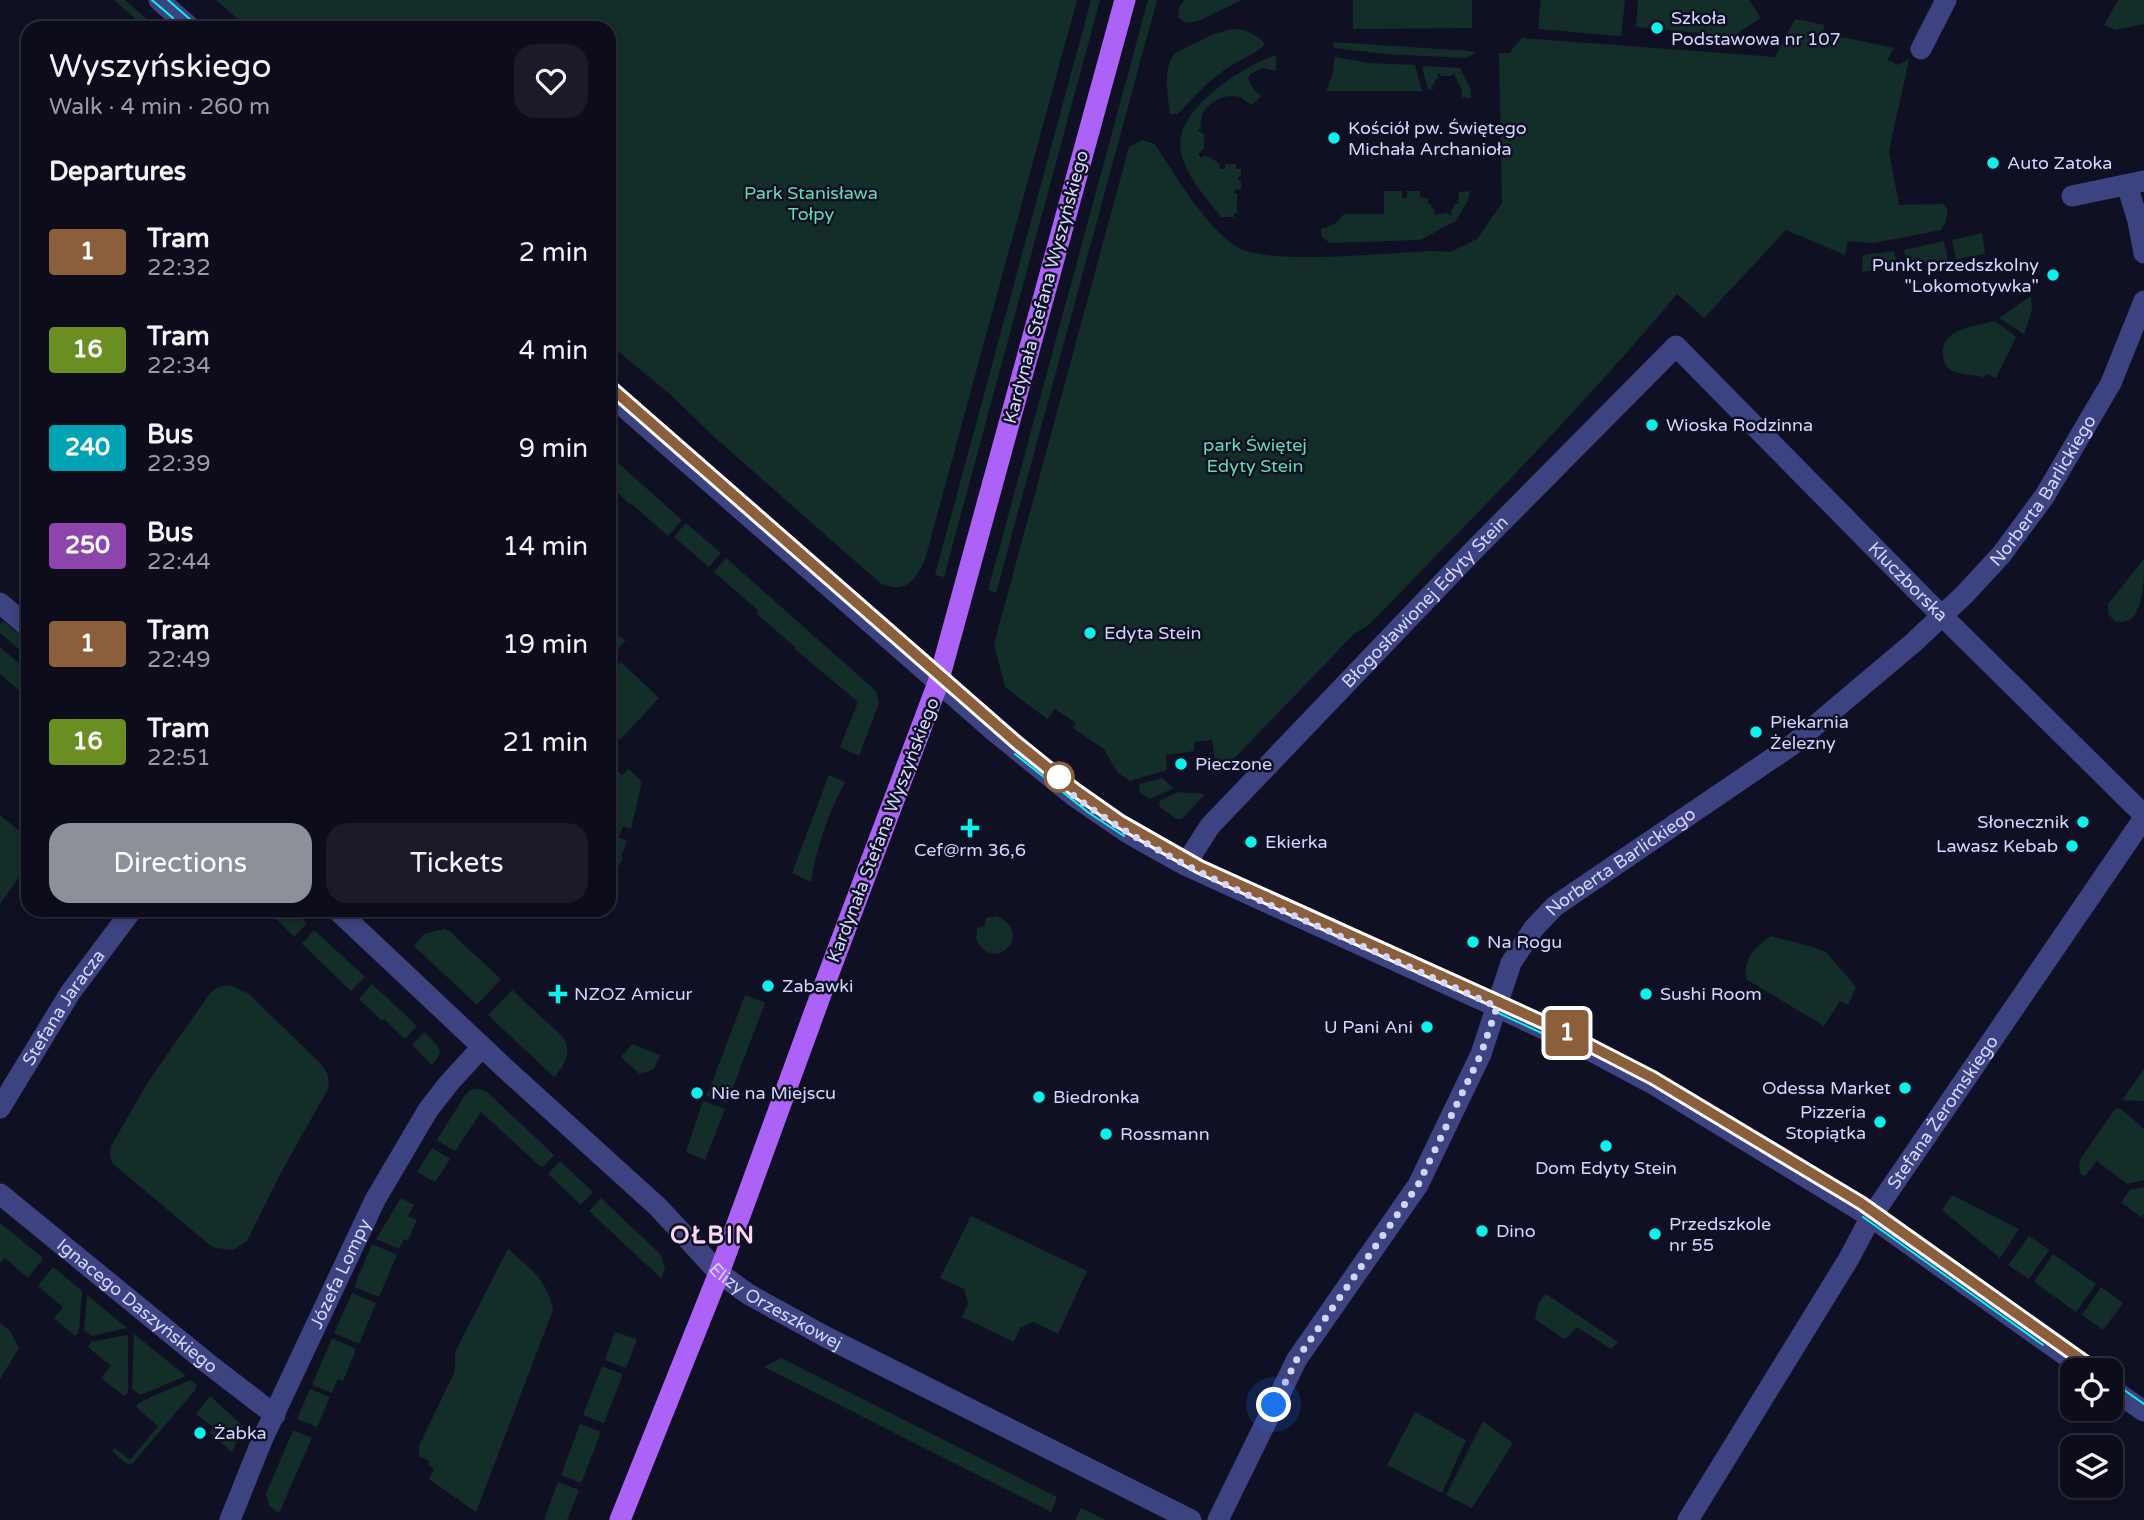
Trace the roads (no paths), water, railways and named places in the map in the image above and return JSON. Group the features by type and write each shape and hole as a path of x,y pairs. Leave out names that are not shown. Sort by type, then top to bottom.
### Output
{"main road":[{"name":"Kardynała Stefana Wyszyńskiego","path":"620,1520 719,1273 938,684 1125,0"}],"street":[{"path":"159,0 183,21"},
{"path":"1921,49 1946,0"},
{"path":"2072,196 2135,183 2144,253"},
{"name":"Norberta Barlickiego","path":"1218,1520 1297,1359 1418,1185 1481,1054 1511,964 1534,928 1555,906 1792,745 1943,616 2001,555 2044,497 2111,383 2144,301"},
{"name":"Kluczborska","path":"1676,346 2144,816"},
{"name":"Błogosławionej Edyty Stein","path":"1185,865 1210,826 1471,553 1676,346"},
{"path":"616,400 938,684 1074,796 1128,833 1185,865 1497,1007 1597,1054 1655,1085 1871,1217 2069,1358"},
{"path":"0,603 21,622"},
{"name":"Stefana Żeromskiego","path":"1688,1520 1848,1260 1871,1217 2144,816"},
{"name":"Stefana Jaracza","path":"0,1108 70,993 127,917"},
{"name":"Elizy Orzeszkowej","path":"344,917 658,1207 719,1273 748,1294 1191,1520"},
{"name":"Józefa Lompy","path":"236,1517 262,1440 374,1200 428,1110 482,1046"},
{"name":"Ignacego Daszyńskiego","path":"0,1194 275,1415"},
{"path":"2123,1397 2144,1411"}],"tram line":[{"path":"152,0 173,18"},
{"path":"168,0 192,21"},
{"path":"616,392 1017,743 1120,822 1200,868 1554,1026 1653,1078 1861,1203 2079,1358"},
{"name":"1","path":"616,392 1017,743 1074,789 1121,822 1200,867 1554,1027 1653,1078 1861,1203 2079,1358"},
{"path":"1015,754 1089,813 1124,836"},
{"path":"1494,1011 1570,1046"},
{"path":"1863,1217 2043,1345"},
{"path":"2123,1389 2144,1404"}],"place":[{"name":"Szkoła Podstawowa nr 107","path":"1657,28"},
{"name":"Kościół pw. Świętego Michała Archanioła","path":"1334,138"},
{"name":"Auto Zatoka","path":"1993,163"},
{"name":"Punkt przedszkolny \"Lokomotywka\"","path":"2053,275"},
{"name":"Wioska Rodzinna","path":"1652,425"},
{"name":"Edyta Stein","path":"1090,633"},
{"name":"Piekarnia Żelezny","path":"1756,732"},
{"name":"Pieczone","path":"1181,764"},
{"name":"Słonecznik","path":"2083,822"},
{"name":"Cef@rm 36,6","path":"970,828"},
{"name":"Ekierka","path":"1251,842"},
{"name":"Lawasz Kebab","path":"2072,846"},
{"name":"Na Rogu","path":"1473,942"},
{"name":"Zabawki","path":"768,986"},
{"name":"NZOZ Amicur","path":"558,994"},
{"name":"Sushi Room","path":"1646,994"},
{"name":"U Pani Ani","path":"1427,1027"},
{"name":"Odessa Market","path":"1905,1088"},
{"name":"Nie na Miejscu","path":"697,1093"},
{"name":"Biedronka","path":"1039,1097"},
{"name":"Pizzeria Stopiątka","path":"1880,1122"},
{"name":"Rossmann","path":"1106,1134"},
{"name":"Dom Edyty Stein","path":"1606,1146"},
{"name":"Dino","path":"1482,1231"},
{"name":"Przedszkole nr 55","path":"1655,1234"},
{"name":"Żabka","path":"200,1433"}],"district":[{"name":"OŁBIN","path":"713,1235"}],"park label":[{"name":"Park Stanisława Tołpy","path":"811,203"},
{"name":"park Świętej Edyty Stein","path":"1255,455"}]}
